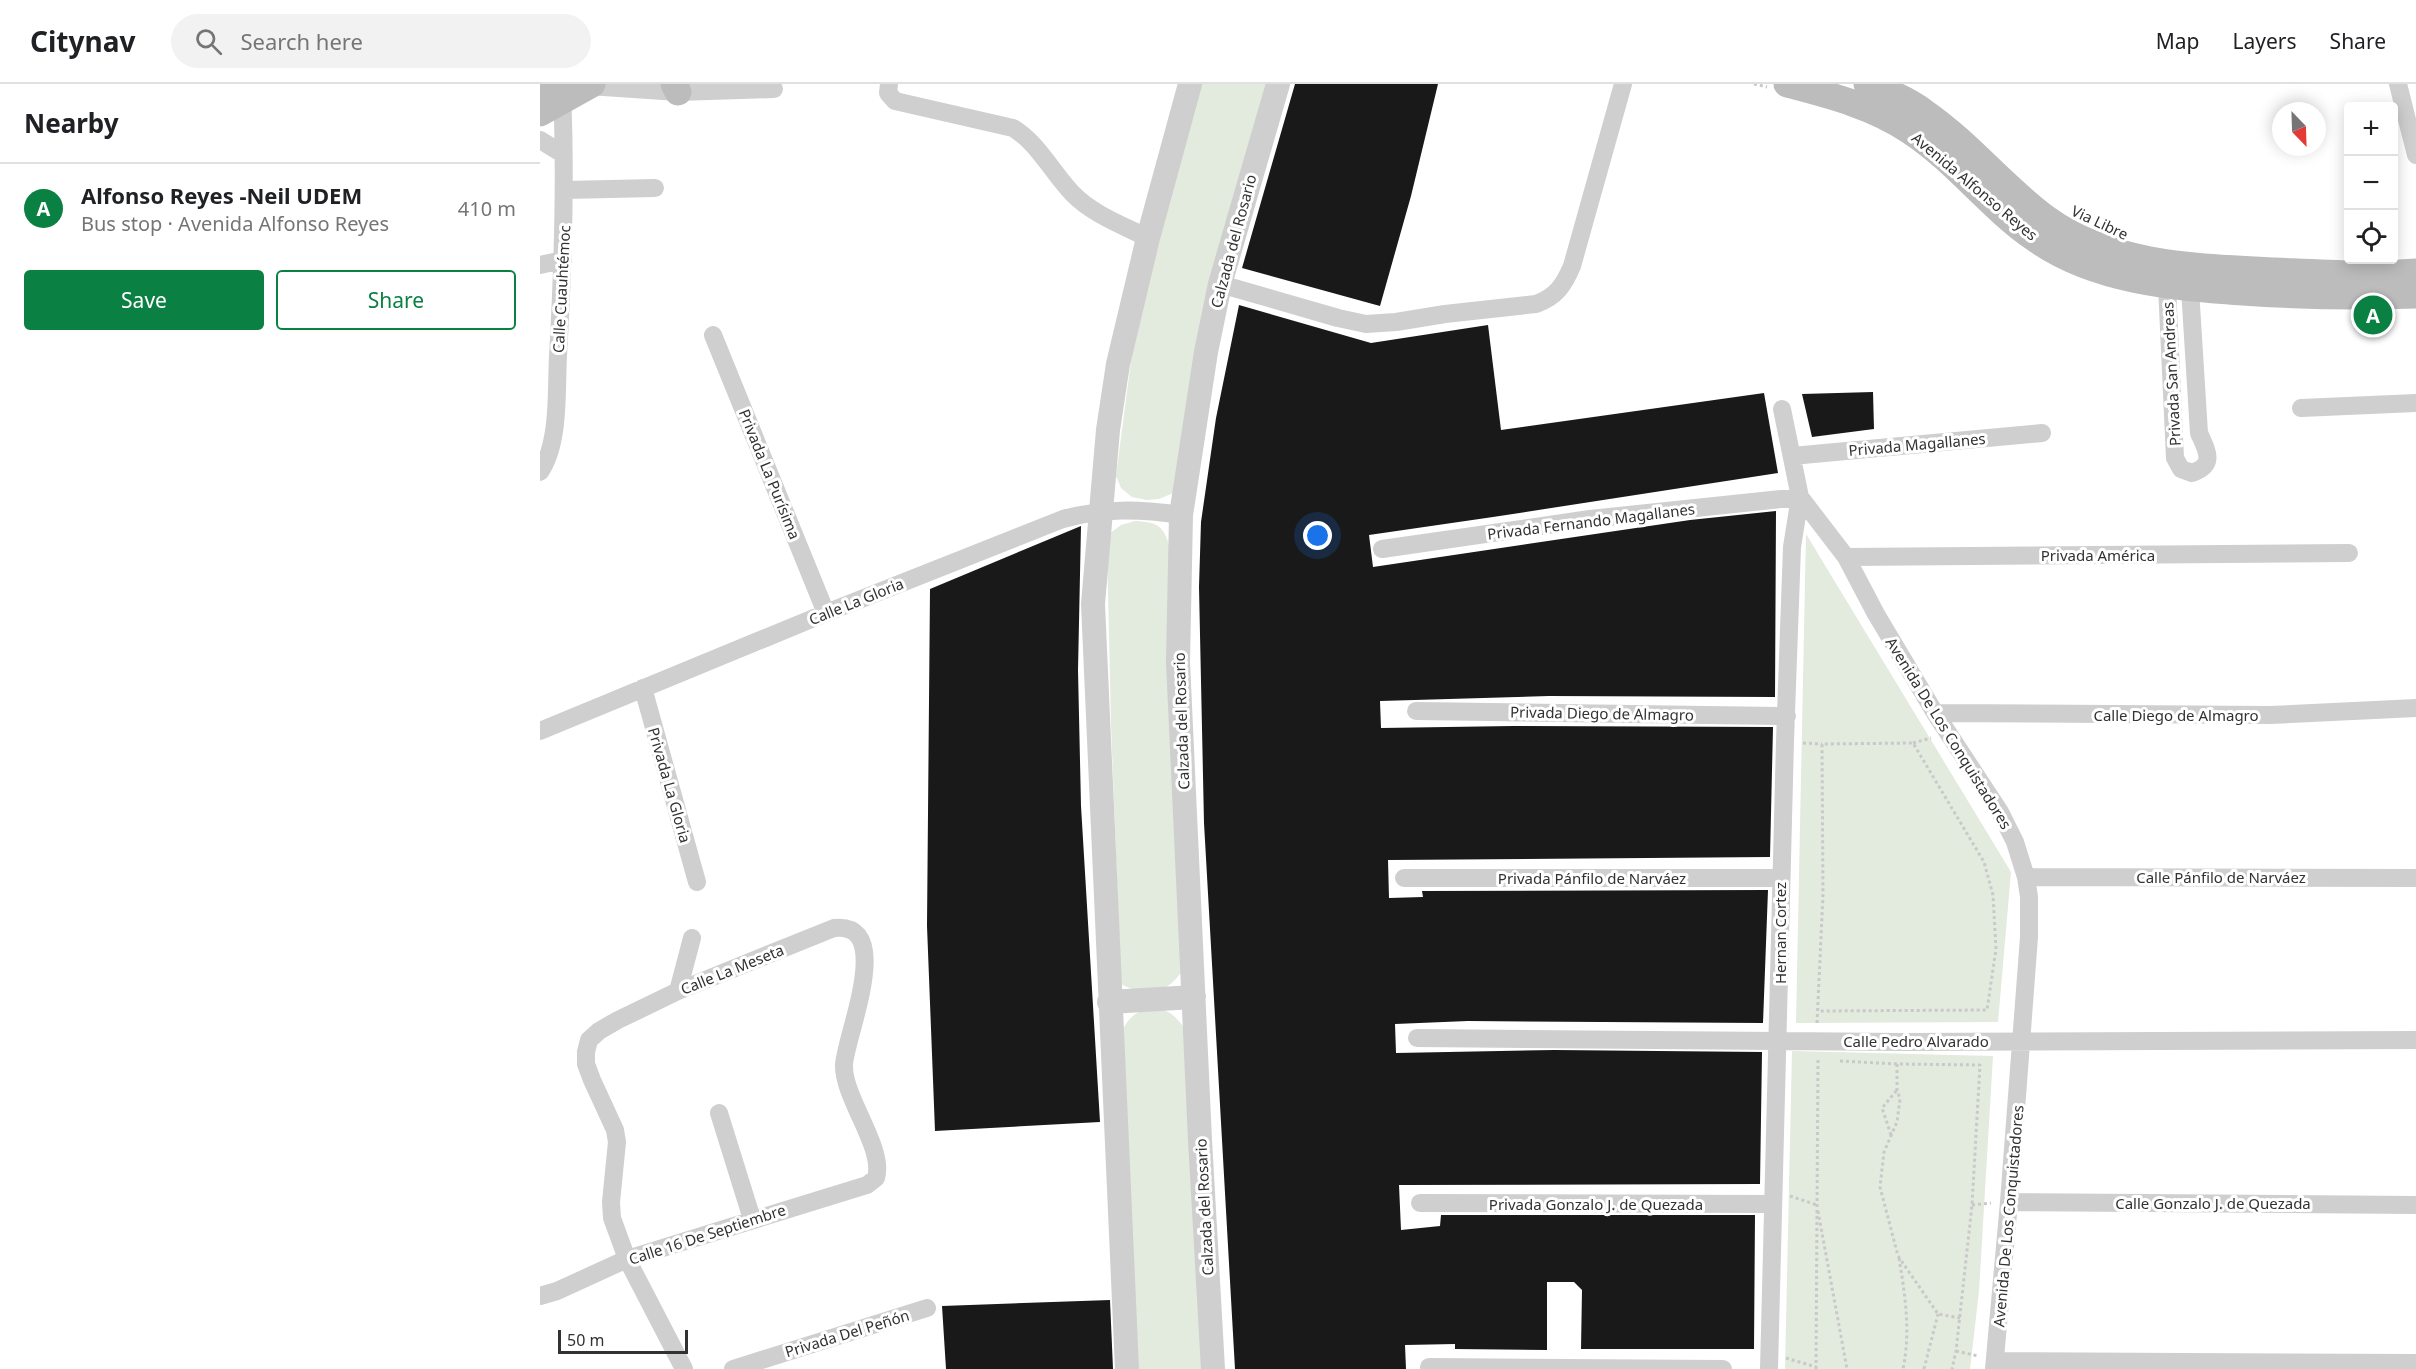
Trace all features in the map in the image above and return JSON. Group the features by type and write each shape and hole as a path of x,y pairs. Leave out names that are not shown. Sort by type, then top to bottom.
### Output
{"main road":[{"name":"Avenida Alfonso Reyes","path":"1787,84 1838,98 1880,115 1910,131 1938,153 2002,213 2035,239 2106,272 2140,282 2178,287 2310,296 2416,295"},
{"name":"Avenida Alfonso Reyes","path":"1867,84 1890,93 1923,111 2049,221 2112,251 2143,259 2243,269 2357,274 2416,272"},
{"path":"551,94 591,85"}],"street":[{"path":"1128,1369 1109,1002 1093,604 1108,430 1118,364 1148,238 1190,84"},
{"name":"Calzada del Rosario","path":"1213,1369 1178,663 1181,515 1206,352 1220,285 1278,84"},
{"path":"1220,285 1366,324 1536,304 1549,299 1560,290 1572,266 1623,84"},
{"path":"2398,84 2416,155"},
{"path":"591,85 774,89"},
{"path":"889,89 895,101 1012,128 1027,136 1079,199 1092,209 1148,238"},
{"name":"Calle Cuauhtémoc","path":"540,472 546,449 563,260 563,154 551,94"},
{"path":"540,140 563,154"},
{"path":"564,190 655,188"},
{"path":"540,265 563,260"},
{"name":"Privada San Andreas","path":"2178,287 2189,312 2199,433 2208,454 2208,461 2192,474 2181,469 2175,458 2178,287"},
{"name":"Privada La Purísima","path":"713,335 826,613"},
{"path":"2301,408 2416,403"},
{"name":"Avenida De Los Conquistadores","path":"1782,409 1800,497 1846,557 1935,713 2000,812 2015,842 2026,877 2029,897 2029,936 1995,1365"},
{"name":"Privada Magallanes","path":"1792,456 2042,434"},
{"name":"Privada Fernando Magallanes","path":"1382,549 1590,519 1800,497"},
{"name":"Hernan Cortez","path":"1769,1361 1772,1197 1779,1041 1780,878 1792,547 1800,497"},
{"name":"Calle La Gloria","path":"540,731 1037,528 1083,513 1102,510 1131,509 1181,515"},
{"name":"Privada América","path":"1846,557 2349,553"},
{"name":"Privada La Gloria","path":"643,688 697,882"},
{"name":"Calle Diego de Almagro","path":"1935,713 2270,715 2416,708"},
{"name":"Privada Diego de Almagro","path":"1416,711 1787,716"},
{"name":"Calle Pánfilo de Narváez","path":"2026,877 2416,878"},
{"name":"Privada Pánfilo de Narváez","path":"1404,878 1780,878"},
{"name":"Calle La Meseta","path":"627,1259 612,1218 611,1202 617,1154 615,1130 586,1064 589,1040 599,1031 678,990 834,928 844,927 858,935 866,957 855,1022 844,1065 846,1080 878,1161 876,1178"},
{"path":"678,990 692,938"},
{"path":"1109,1002 1194,997"},
{"name":"Calle Pedro Alvarado","path":"1416,1038 1779,1041 2416,1040"},
{"path":"719,1113 752,1219"},
{"name":"Calle 16 De Septiembre","path":"540,1296 557,1291 627,1259 867,1185 876,1178"},
{"name":"Privada Gonzalo J. de Quezada","path":"1420,1203 1772,1197"},
{"name":"Calle Gonzalo J. de Quezada","path":"2009,1202 2416,1205"},
{"path":"627,1259 684,1369"},
{"name":"Privada Del Peñón","path":"733,1369 927,1308"},
{"path":"1995,1365 2416,1363"},
{"path":"1429,1367 1723,1369"}],"path":[{"path":"1817,1023 1823,894 1822,744 1913,743 1984,862 1994,895 1996,949 1987,1010 1818,1011"},
{"path":"1769,1361 1816,1368 1818,1059 1829,1060"},
{"path":"1840,1061 1980,1065 1972,1205 1952,1369"},
{"path":"1896,1064 1897,1090 1900,1099 1897,1122 1884,1152 1881,1187 1898,1256 1907,1310 1903,1369"},
{"path":"1891,1136 1886,1127 1882,1108 1897,1090"},
{"path":"1772,1197 1817,1204"},
{"path":"1817,1204 1847,1369"},
{"path":"1898,1256 1938,1314 1960,1318"},
{"path":"1924,1369 1938,1314"}],"shaded area":[{"path":"1201,84 1268,84 1179,486 1171,494 1159,499 1147,500 1132,497 1121,488 1116,476 1137,315"},
{"path":"1135,521 1151,523 1160,528 1164,532 1171,553 1182,971 1169,985 1147,992 1121,984 1111,723 1107,545 1109,534 1121,525"},
{"path":"1806,534 2011,872 1998,1022 1796,1023"},
{"path":"1149,1007 1169,1013 1184,1028 1207,1369 1138,1369 1121,1036 1125,1025 1131,1018"},
{"path":"1792,1051 1993,1056 1979,1291 1970,1369 1785,1369"}],"building":[{"path":"1295,84 1438,84 1411,196 1380,306 1242,268"},
{"path":"1239,305 1371,343 1488,325 1501,430 1764,393 1778,473 1369,535 1373,567 1690,520 1776,511 1775,697 1549,696 1380,701 1381,728 1773,727 1770,857 1388,860 1389,898 1423,897 1422,891 1768,890 1763,1023 1468,1021 1395,1024 1396,1053 1554,1050 1762,1052 1760,1184 1399,1185 1401,1230 1440,1226 1441,1215 1755,1215 1754,1349 1581,1349 1582,1290 1574,1282 1547,1282 1547,1350 1455,1349 1455,1344 1405,1345 1406,1369 1235,1369 1204,823 1199,587 1201,522 1216,418"},
{"path":"1873,392 1874,429 1812,437 1802,394"},
{"path":"1081,526 1078,670 1081,806 1100,1122 935,1131 927,926 930,589"},
{"path":"1110,1300 1113,1369 946,1369 942,1306"}],"place":[{"name":"Alfonso Reyes -Neil UDEM","path":"2373,315"}]}
